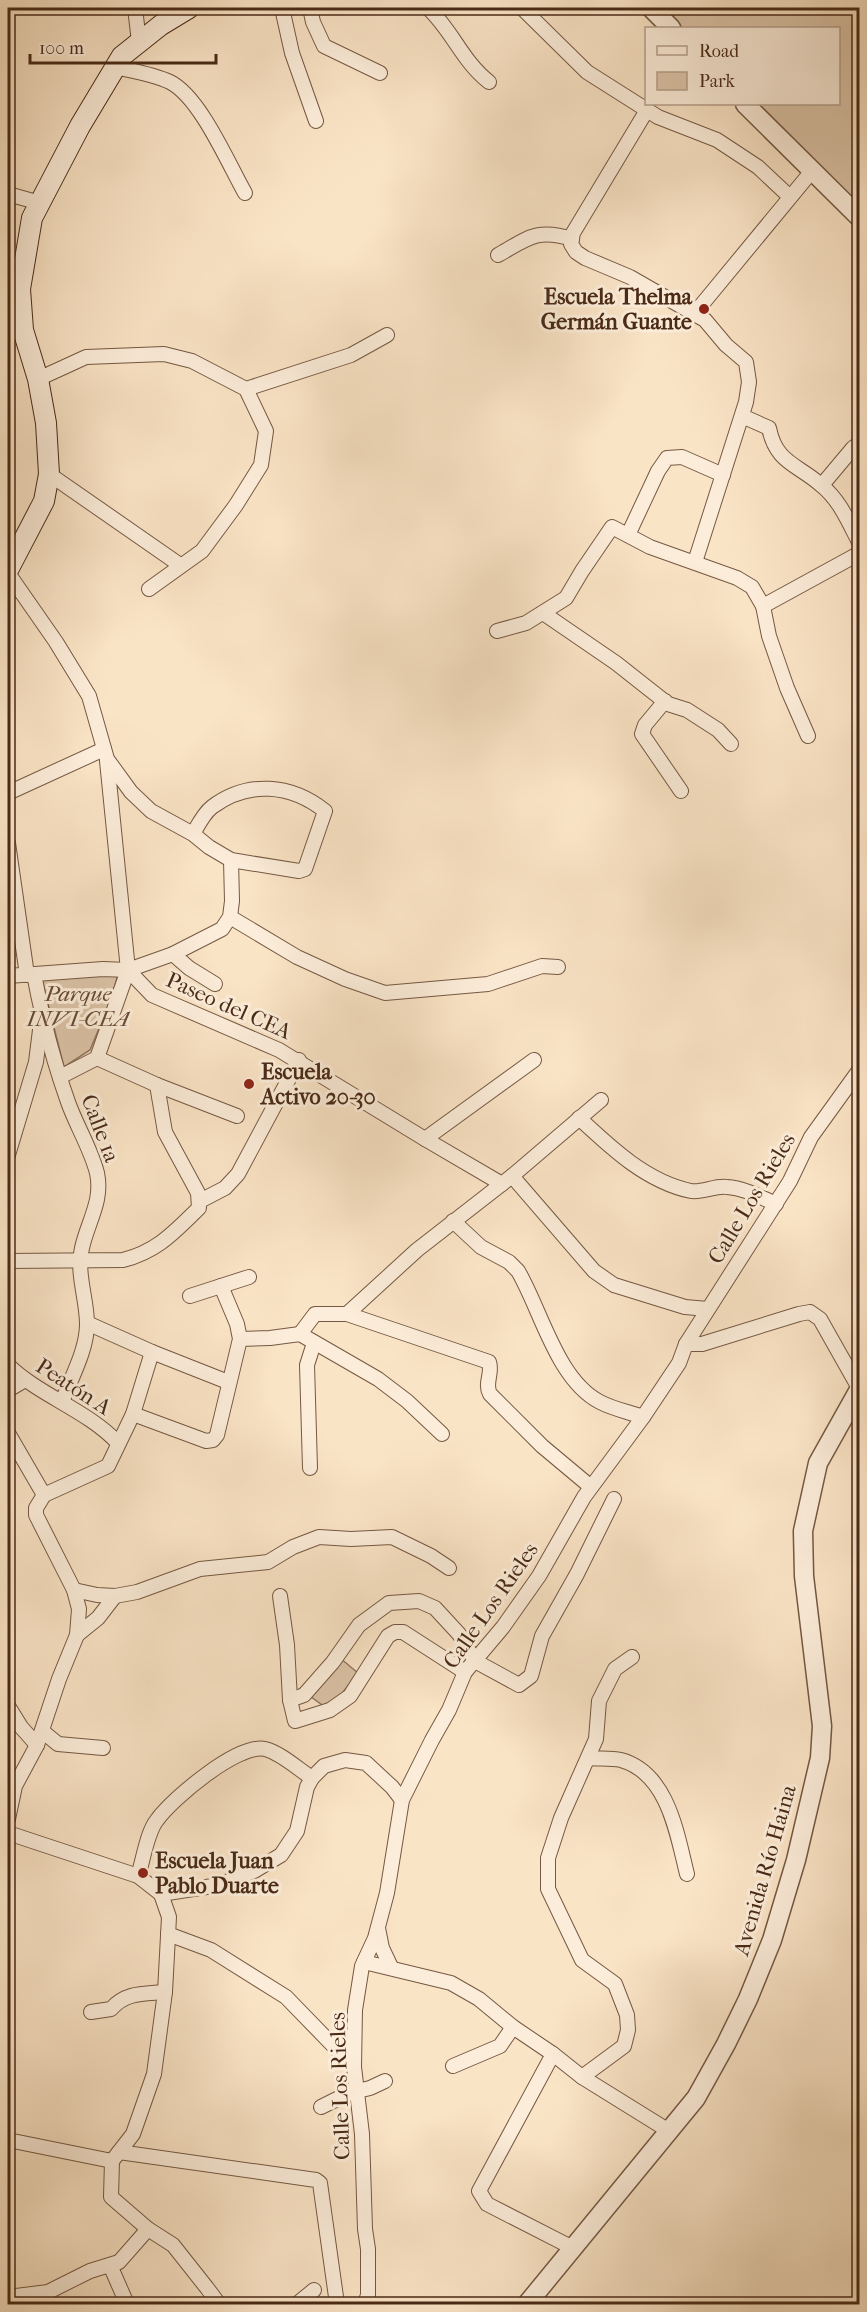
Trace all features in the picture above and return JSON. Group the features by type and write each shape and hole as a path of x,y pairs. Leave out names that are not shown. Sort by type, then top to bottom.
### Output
{"main road":[{"path":"8,571 44,501 49,474 46,423 38,379 22,330 20,289 32,218 80,126 122,56 161,25 189,8"}],"street":[{"path":"135,8 139,42"},
{"path":"282,8 292,53 316,121"},
{"path":"310,8 313,22 324,46 380,73"},
{"path":"428,8 438,17 474,70 489,82"},
{"path":"522,8 587,72 647,111 717,140 758,166 790,197"},
{"path":"651,8 670,27"},
{"path":"115,67 155,76 184,91 217,141 245,193"},
{"path":"746,105 860,218"},
{"path":"647,111 572,236 571,244 576,252 585,258 630,277 705,320 726,345 746,362 749,382 742,416 696,562"},
{"path":"694,314 812,171"},
{"path":"8,194 40,203"},
{"path":"498,255 528,238 550,232 572,236"},
{"path":"246,389 351,355 387,335"},
{"path":"38,379 86,357 164,354 192,361 246,389 266,431 261,465 236,505 202,551 149,589"},
{"path":"742,416 769,428 772,442 786,462 822,485 842,508 860,544"},
{"path":"822,485 853,448 860,443"},
{"path":"628,535 657,471 667,458 682,457 723,475"},
{"path":"49,474 180,565"},
{"path":"497,631 526,623 566,598 612,527 650,547 737,578 752,587 763,606 768,636 808,736"},
{"path":"763,606 860,553"},
{"path":"8,571 89,696 105,754 128,970 97,1058 60,1077"},
{"path":"543,613 616,663 665,701 687,710 718,730 731,744"},
{"path":"665,701 645,725 642,734 681,791"},
{"path":"8,793 105,754"},
{"path":"105,754 131,792 151,811 192,834 231,860 299,871 305,869 325,811 312,801 280,788 260,788 236,795 211,807 192,834"},
{"name":"Calle 1a","path":"8,843 30,974 60,1077 96,1171 99,1187 96,1207 82,1247 80,1260 87,1323 86,1337 62,1402"},
{"path":"8,976 103,969 128,970 173,954 222,929 230,917 231,860"},
{"path":"230,917 297,957 345,979 385,993 488,984 542,966 558,967"},
{"path":"173,954 189,968 215,984"},
{"name":"Paseo del CEA","path":"128,970 152,995 299,1060 425,1139 507,1180 594,1270 614,1285 685,1307 708,1309"},
{"path":"8,1155 36,1062 42,1014"},
{"path":"97,1058 157,1085 237,1116"},
{"path":"200,1201 225,1188 238,1174 299,1060"},
{"path":"425,1139 534,1060"},
{"name":"Calle Los Rieles","path":"365,2304 368,2295 368,2249 364,2229 362,2134 354,2067 355,2010 364,1962 378,1926 387,1893 402,1800 449,1710 465,1672 503,1627 539,1576 591,1487 643,1417 679,1363 686,1344 790,1181 811,1137 860,1069"},
{"path":"8,1261 123,1260 140,1256 160,1245 199,1208 200,1201 165,1132 157,1085"},
{"path":"347,1314 417,1250 507,1180 601,1100"},
{"path":"579,1118 650,1177 693,1192 726,1186 749,1192 776,1204"},
{"path":"453,1221 481,1247 518,1270 556,1352 575,1380 600,1402 643,1417"},
{"path":"190,1296 249,1277"},
{"path":"133,1414 206,1441 213,1440 217,1435 240,1339 237,1324 221,1286"},
{"path":"686,1344 702,1344 810,1312 820,1319 859,1388"},
{"path":"300,1334 315,1314 347,1314 489,1362 491,1368 487,1389 490,1394 542,1446 591,1487"},
{"path":"87,1323 228,1382"},
{"path":"240,1339 300,1334 378,1379 407,1401 442,1434"},
{"path":"310,1468 307,1365 314,1343"},
{"path":"152,1352 133,1414 108,1466 44,1495 36,1508 36,1515 74,1590 79,1609 77,1635 37,1745 15,1786 8,1820 8,1833 138,1876 161,1894 169,1917 165,1992 154,2074 132,2134 116,2157 111,2197 148,2229 173,2245 219,2304"},
{"name":"Peatón A","path":"8,1365 25,1380 107,1432 118,1443"},
{"path":"8,1390 25,1380"},
{"name":"Avenida Río Haina","path":"527,2304 696,2098 748,1999 772,1940 796,1860 820,1758 822,1726 804,1576 803,1531 819,1463 859,1388"},
{"path":"8,1433 44,1495"},
{"path":"290,1700 304,1695 333,1662 359,1625 389,1603 419,1601 435,1608 459,1634 475,1661 519,1685 531,1676 542,1636 577,1574 614,1499"},
{"path":"74,1590 115,1596 137,1592 200,1569 268,1562 293,1547 320,1537 351,1539 392,1537 431,1556 449,1568"},
{"path":"77,1635 98,1618 115,1596"},
{"path":"280,1596 287,1645 290,1700 296,1721 330,1710 350,1696 388,1636 395,1632 403,1632 465,1672"},
{"path":"582,2077 624,2046 628,2030 627,2015 615,1984 582,1960 548,1889 548,1858 561,1818 596,1739 599,1701 615,1669 632,1657"},
{"path":"8,1706 21,1727 37,1745"},
{"path":"42,1731 58,1744 103,1748"},
{"path":"138,1876 156,1821 195,1783 243,1752 266,1749 312,1778"},
{"path":"588,1758 621,1760 638,1768 662,1792 671,1814 687,1874"},
{"path":"161,1894 219,1885 254,1871 281,1856 297,1831 307,1787 324,1766 345,1760 366,1764 392,1787 402,1800"},
{"path":"378,1926 382,1948 391,1967"},
{"path":"168,1934 211,1950 286,1997 354,2067"},
{"path":"364,1962 451,1983 479,1999 582,2077 669,2131"},
{"path":"91,2012 111,2009 119,2000 129,1995 165,1992"},
{"path":"453,2066 500,2046 513,2027"},
{"path":"553,2054 479,2191 486,2204 573,2248"},
{"path":"321,2107 349,2092 385,2081"},
{"path":"8,2140 116,2157 315,2180 320,2183 337,2304"},
{"path":"8,2297 48,2292 90,2271 119,2262 148,2229"},
{"path":"110,2265 127,2304"},
{"path":"297,2304 314,2290"}],"green space":[{"path":"662,8 859,8 859,209 758,105 840,105 840,27 682,27"},
{"name":"Parque INVI-CEA","path":"118,974 111,1000 90,1050 64,1067 42,980"},
{"path":"340,1658 358,1673 329,1710 310,1696"}],"place":[{"name":"Escuela Thelma Germán Guante","path":"704,309"},
{"name":"Escuela Activo 20-30","path":"249,1084"},
{"name":"Escuela Juan Pablo Duarte","path":"143,1873"}]}
